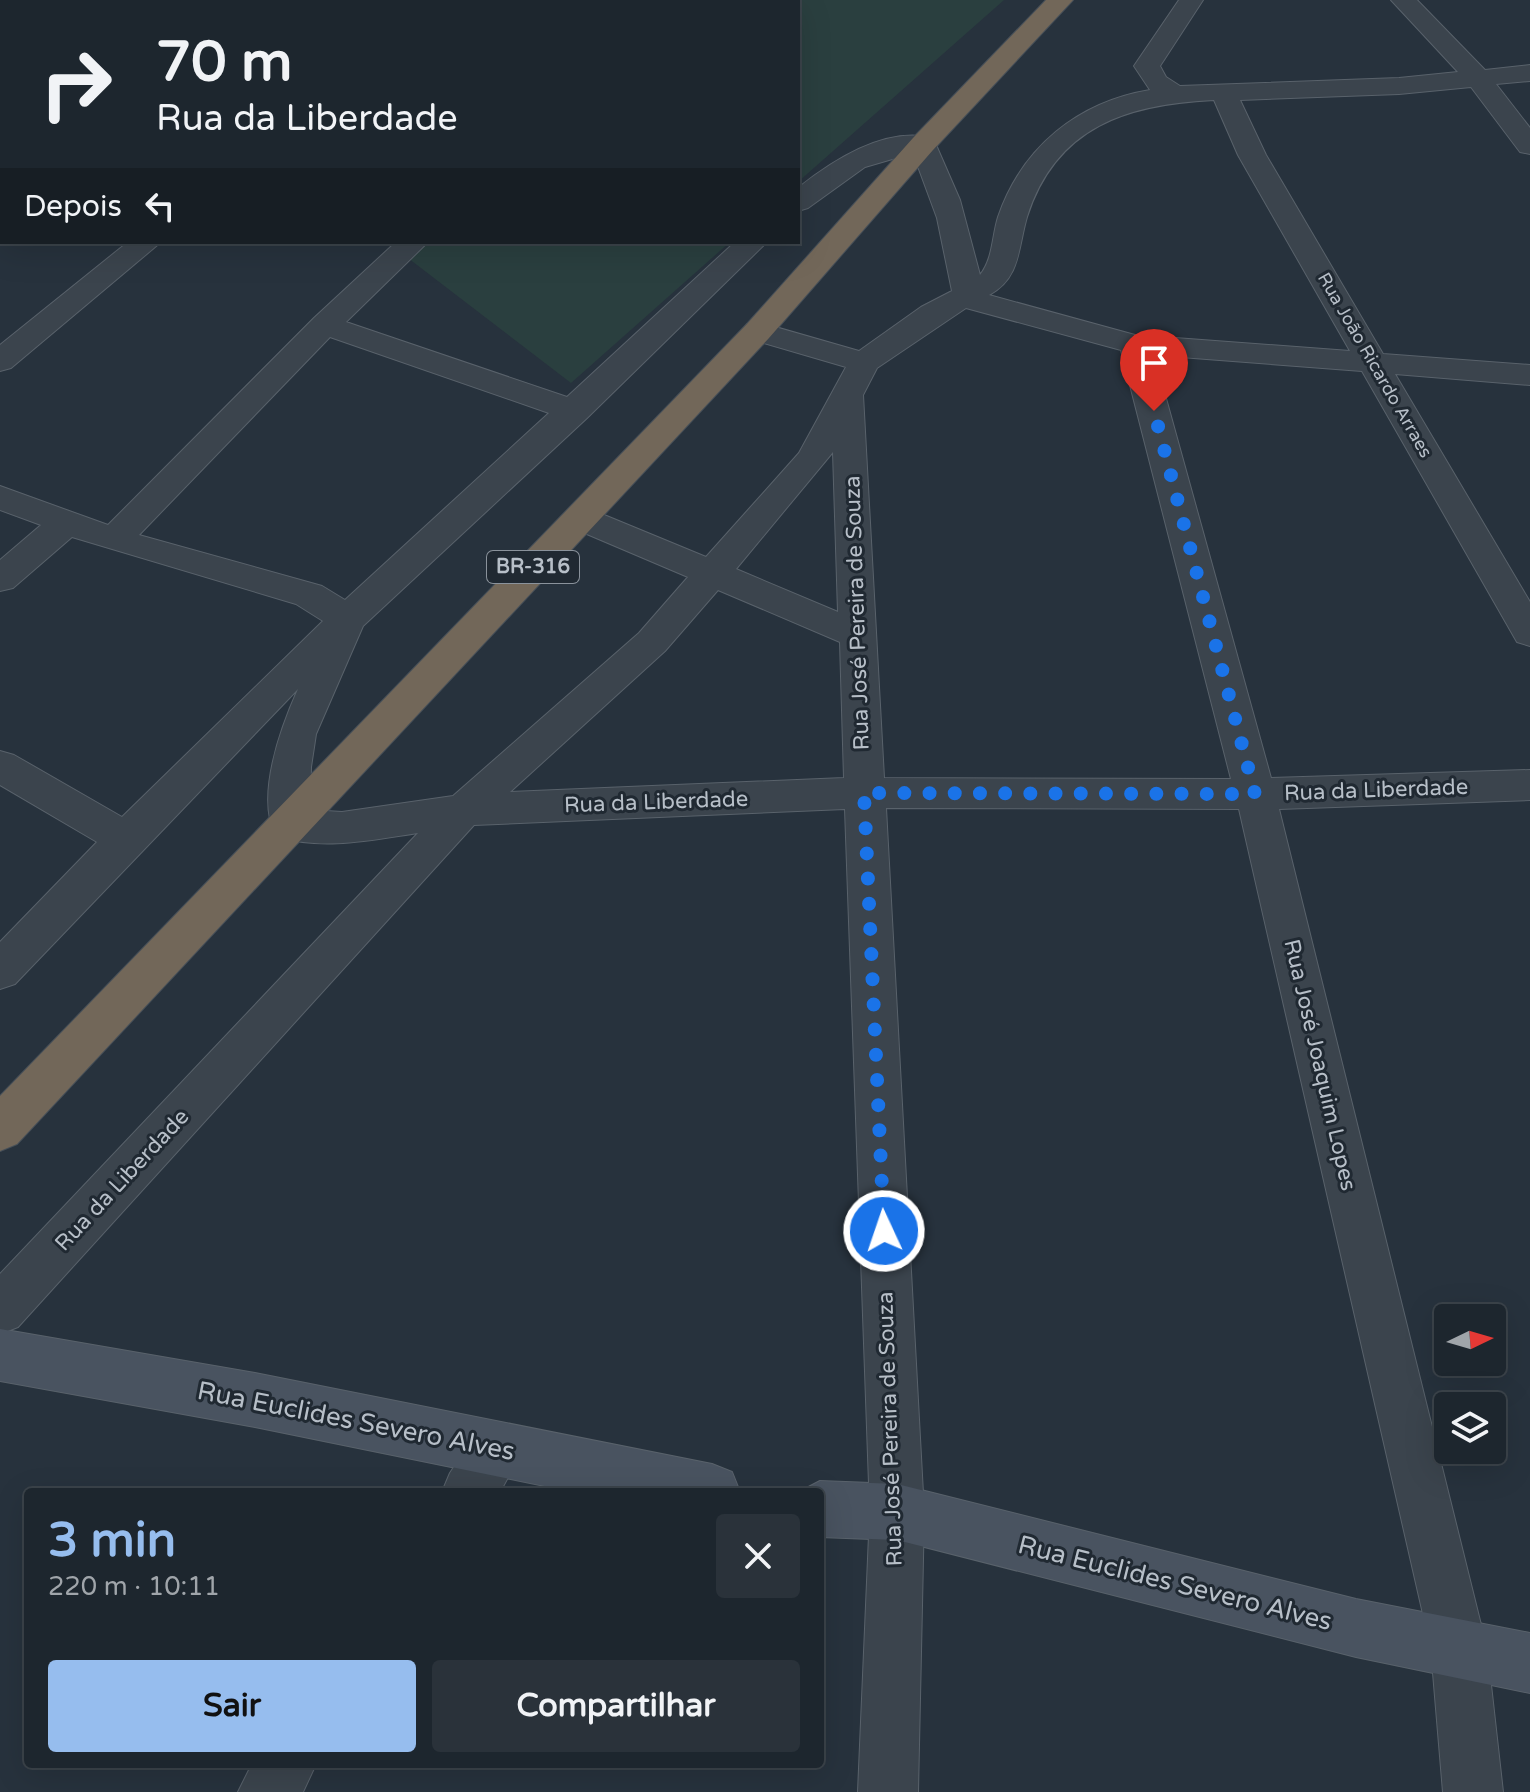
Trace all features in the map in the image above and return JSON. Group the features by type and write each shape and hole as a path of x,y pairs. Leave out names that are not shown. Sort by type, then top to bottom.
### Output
{"highway":[{"name":"BR-316","path":"0,1129 758,331 923,144 1060,0"}],"street":[{"path":"1174,94 1156,82 1147,66 1191,0"},
{"path":"1403,0 1450,45 1530,146"},
{"path":"1450,45 1530,63"},
{"path":"348,619 297,734 291,767 290,825 342,828 464,810 652,642 813,458 856,378 932,314 988,284 1001,269 1013,216 1036,166 1066,135 1098,114 1132,101 1174,94 1225,95 1399,86 1530,73"},
{"name":"Rua João Ricardo Arraes","path":"1225,95 1252,155 1530,633"},
{"path":"800,200 838,169 867,152 923,144 951,205 962,246 968,297"},
{"path":"0,361 144,244"},
{"path":"114,540 325,325 411,244"},
{"path":"0,971 125,839 348,619 575,411 750,244"},
{"path":"968,297 987,306 1135,344 1530,375"},
{"path":"325,325 575,411"},
{"path":"758,331 856,378"},
{"name":"Rua José Joaquim Lopes","path":"1135,344 1255,794 1459,1649 1473,1792"},
{"name":"Rua José Pereira de Souza","path":"856,378 858,635 897,1512 888,1792"},
{"path":"0,497 114,540 309,595 348,619"},
{"path":"580,518 858,635"},
{"path":"0,579 65,524"},
{"path":"0,766 125,839"},
{"name":"Rua da Liberdade","path":"0,1310 464,810 864,793 1255,794 1530,785"},
{"name":"Rua Euclides Severo Alves","path":"0,1355 255,1400 693,1488"},
{"path":"472,1488 498,1448"},
{"name":"Rua Euclides Severo Alves","path":"824,1509 897,1512 1356,1628 1530,1663"},
{"path":"268,1792 284,1768"}],"green space":[{"path":"800,0 1004,0 800,180"},
{"path":"390,244 728,244 571,383"}],"route":[{"path":"884,1231 864,793 1255,794 1154,411"}]}
